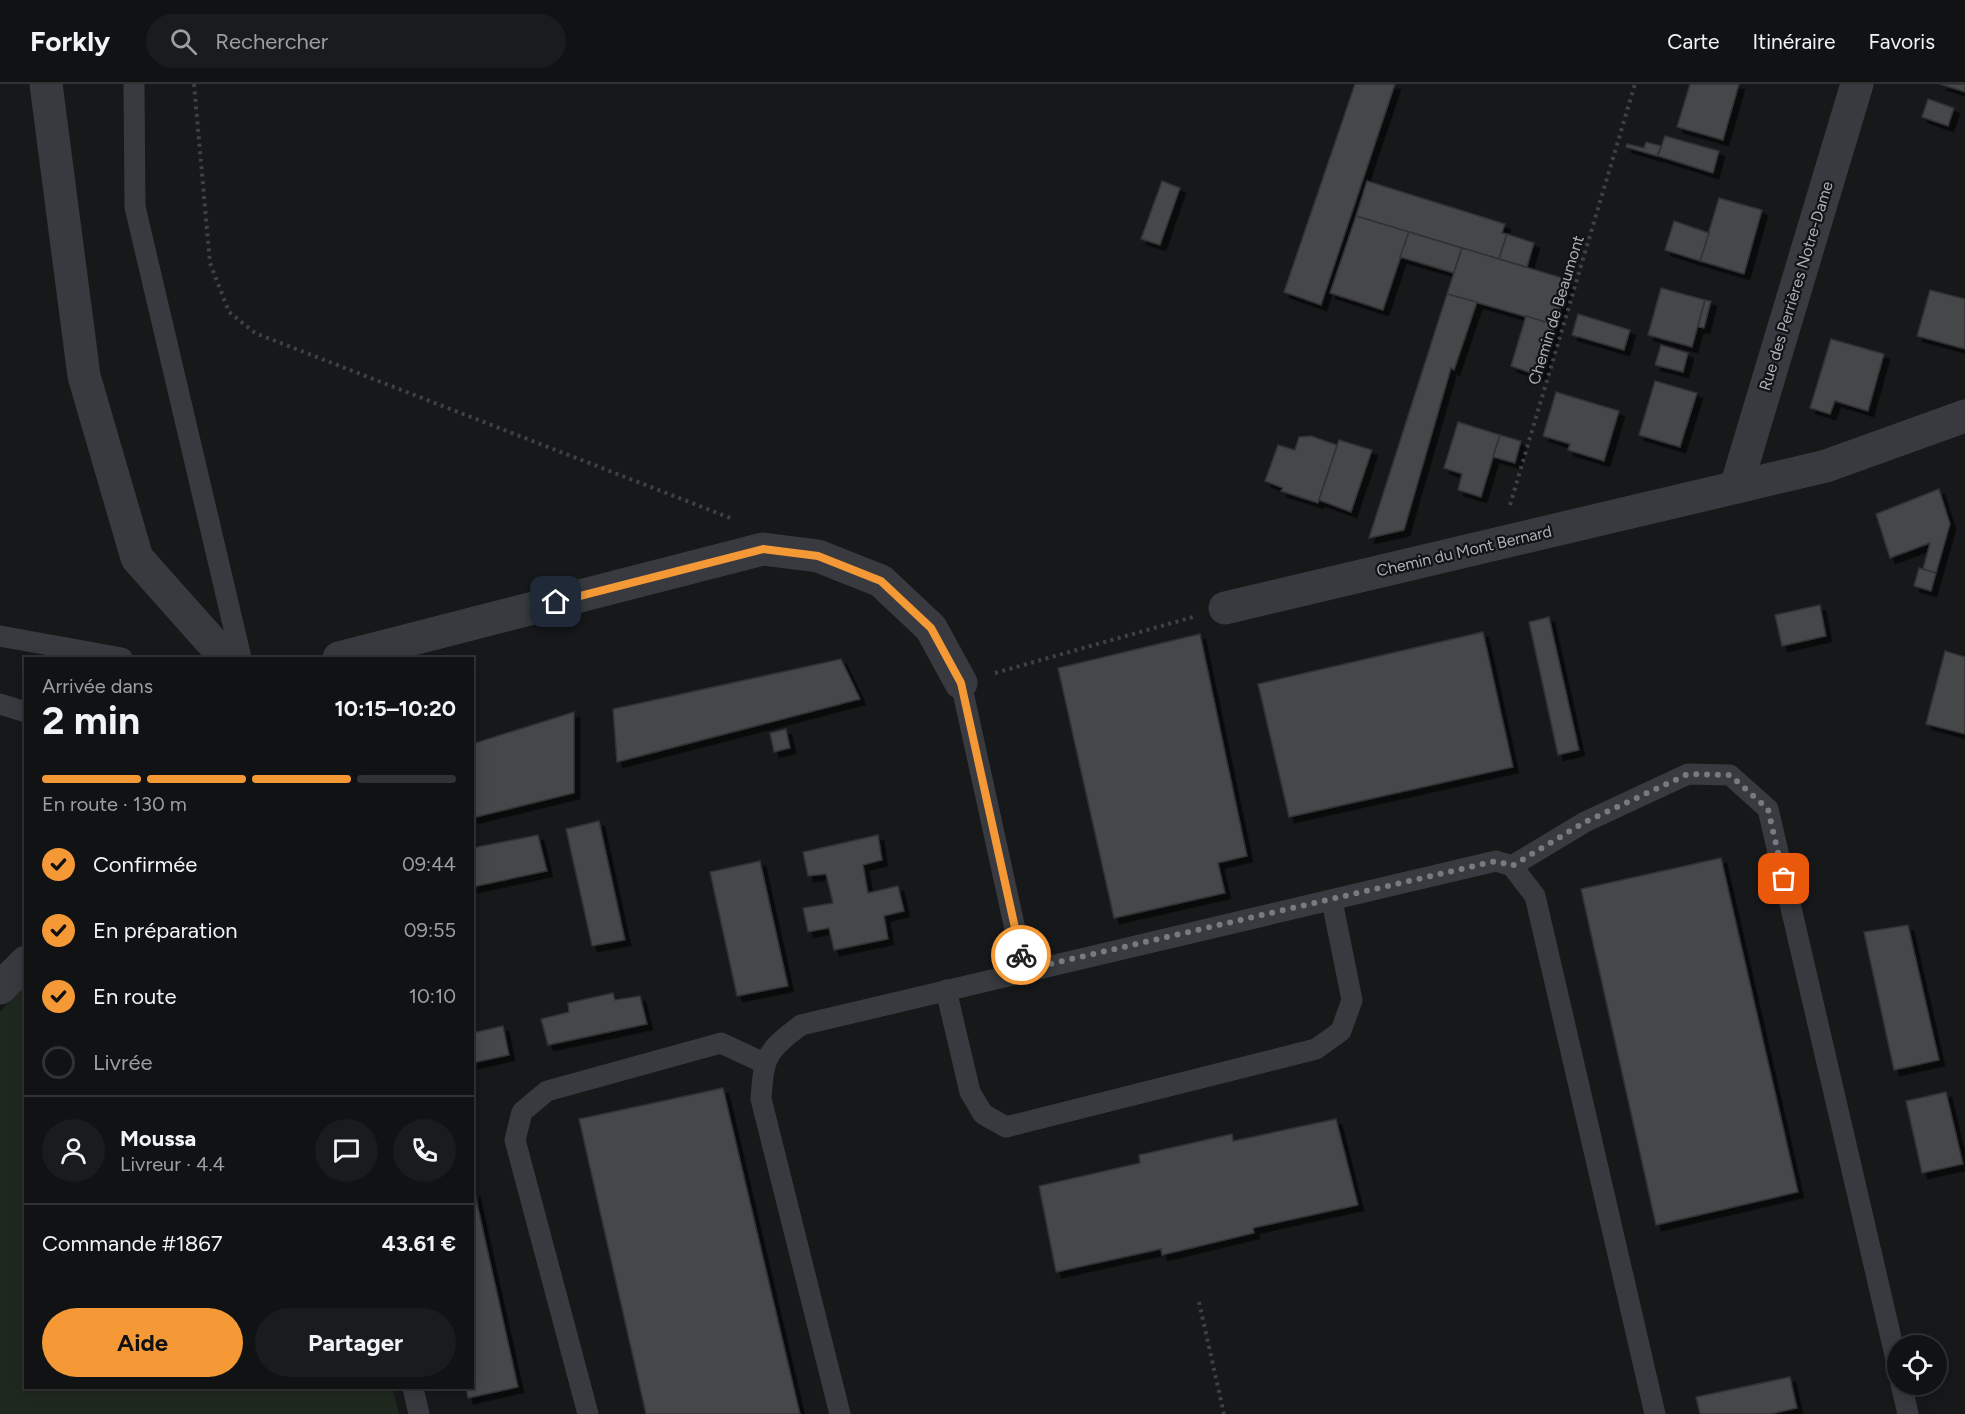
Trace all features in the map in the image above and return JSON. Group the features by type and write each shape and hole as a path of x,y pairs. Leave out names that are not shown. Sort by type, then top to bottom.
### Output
{"street":[{"path":"46,84 84,376 137,558 225,657"},
{"name":"Rue des Perrières Notre-Dame","path":"1736,487 1857,84"},
{"name":"Chemin du Mont Bernard","path":"1225,608 1826,466 1965,416"},
{"path":"343,657 763,549 818,556 881,581 931,628 961,683"},
{"path":"0,988 24,964"}],"lane":[{"path":"135,84 135,207 241,657"},
{"path":"0,636 116,657"},
{"path":"961,683 1024,970"},
{"path":"0,704 24,711"},
{"path":"1512,866 1585,822 1688,774 1730,775 1768,809 1890,1335"},
{"path":"840,1414 761,1099 764,1063 775,1045 801,1025 1024,970 1332,901 1496,861 1512,866 1535,896 1655,1414"},
{"path":"946,990 970,1092 983,1114 1006,1127 1316,1049 1341,1031 1352,1000 1332,901"},
{"path":"588,1414 515,1140 522,1112 547,1091 722,1042 764,1063"},
{"path":"413,1389 419,1414"},
{"path":"1904,1395 1908,1414"}],"path":[{"path":"194,84 210,263 229,312 255,333 739,521"},
{"name":"Chemin de Beaumont","path":"1499,543 1635,84"},
{"path":"961,683 1225,608"},
{"path":"1200,1302 1224,1414"}],"shaded area":[{"path":"24,986 24,1389 393,1389 399,1414 0,1414 0,1012"}],"building":[{"path":"1355,84 1395,84 1321,305 1284,292"},
{"path":"1690,84 1739,84 1723,140 1677,127"},
{"path":"1940,84 1965,84 1965,92"},
{"path":"1928,99 1954,108 1948,126 1922,117"},
{"path":"1665,136 1719,151 1713,173 1658,156"},
{"path":"1646,142 1661,146 1657,156 1626,147 1627,144 1644,148"},
{"path":"1162,181 1180,188 1160,245 1141,239"},
{"path":"1367,181 1505,224 1502,233 1507,234 1499,259 1356,216"},
{"path":"1719,198 1762,210 1744,274 1700,261"},
{"path":"1356,216 1409,232 1383,310 1330,293"},
{"path":"1674,221 1709,233 1700,261 1665,250"},
{"path":"1409,232 1462,248 1454,273 1400,257"},
{"path":"1507,234 1534,243 1527,267 1499,259"},
{"path":"1462,248 1569,280 1555,325 1447,294"},
{"path":"1661,288 1705,300 1692,347 1648,335"},
{"path":"1930,290 1965,299 1965,349 1917,336"},
{"path":"1447,294 1477,302 1454,370 1451,368 1404,530 1369,538"},
{"path":"1705,300 1711,301 1704,328 1698,327"},
{"path":"1578,314 1630,330 1624,350 1572,335"},
{"path":"1526,316 1555,325 1540,376 1511,366"},
{"path":"1831,339 1884,354 1868,411 1835,401 1830,414 1810,408"},
{"path":"1661,345 1688,353 1683,372 1655,365"},
{"path":"1655,381 1697,393 1680,447 1639,435"},
{"path":"1556,392 1619,411 1604,461 1568,450 1570,444 1543,436"},
{"path":"1458,422 1500,435 1481,497 1458,490 1462,474 1444,468"},
{"path":"1500,435 1521,441 1515,463 1493,457"},
{"path":"1311,436 1337,445 1318,503 1281,491 1283,488 1265,481 1278,445 1295,450 1299,437"},
{"path":"1339,440 1372,450 1351,512 1319,500"},
{"path":"1939,489 1950,524 1936,573 1923,569 1930,543 1890,558 1876,514"},
{"path":"1919,568 1936,573 1931,591 1914,586"},
{"path":"1820,605 1826,636 1782,646 1775,615"},
{"path":"1549,617 1579,750 1558,755 1529,622"},
{"path":"1483,632 1513,767 1289,817 1258,684"},
{"path":"1200,634 1247,856 1218,863 1225,893 1114,918 1058,668"},
{"path":"1945,651 1965,657 1965,734 1926,724"},
{"path":"841,659 860,699 617,762 613,709"},
{"path":"574,712 574,793 474,818 474,743"},
{"path":"786,729 790,748 774,752 770,733"},
{"path":"599,821 625,940 592,946 566,829"},
{"path":"538,835 547,871 474,887 474,848"},
{"path":"878,835 882,860 863,865 868,893 898,886 904,911 884,916 888,939 834,950 829,928 808,932 803,908 833,903 826,874 808,876 803,852"},
{"path":"1721,858 1798,1192 1656,1225 1581,889"},
{"path":"760,861 788,986 737,996 710,872"},
{"path":"1908,925 1939,1060 1894,1070 1864,932"},
{"path":"613,993 615,1000 640,996 647,1024 548,1045 541,1019 569,1012 568,1003"},
{"path":"503,1026 509,1055 474,1063 474,1033"},
{"path":"723,1088 800,1414 646,1414 579,1119"},
{"path":"1946,1092 1963,1164 1922,1173 1906,1101"},
{"path":"1336,1119 1358,1205 1253,1228 1254,1233 1162,1255 1161,1249 1056,1272 1039,1186 1140,1163 1139,1155 1232,1134 1233,1141"},
{"path":"474,1190 518,1387 468,1398 466,1389 474,1389"},
{"path":"1790,1377 1797,1408 1771,1414 1700,1414 1696,1397"}],"way so far":[{"path":"1021,955 1024,970 1332,901 1496,861 1512,866 1585,822 1688,774 1730,775 1768,809 1784,879"}],"route":[{"path":"556,602 763,549 818,556 881,581 931,628 961,683 1021,955"}]}
